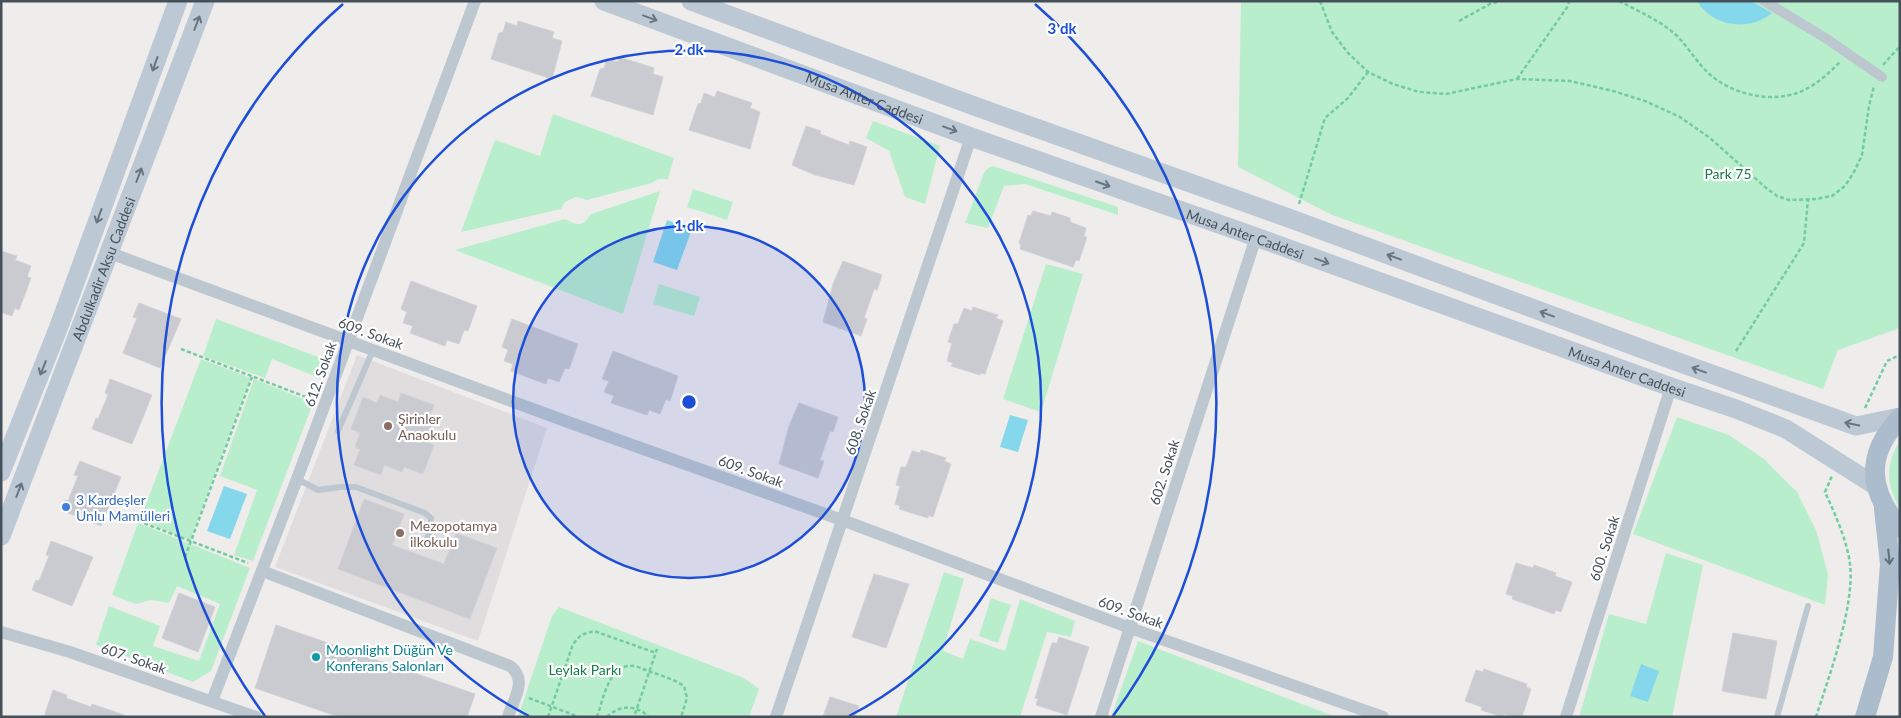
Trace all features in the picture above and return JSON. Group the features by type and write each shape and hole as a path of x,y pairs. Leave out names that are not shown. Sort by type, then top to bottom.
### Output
{"main road":[{"name":"Abdulkadir Aksu Caddesi","path":"1,472 58,329 178,1"},
{"name":"Abdulkadir Aksu Caddesi","path":"1,536 206,1"},
{"name":"Musa Anter Caddesi","path":"604,1 971,137 1736,409 1786,429 1876,486"},
{"name":"Musa Anter Caddesi","path":"690,1 976,108 1294,220 1856,426"},
{"path":"1856,426 1900,418"},
{"path":"1864,717 1883,657 1890,564 1884,509 1876,486 1875,472 1879,448 1888,431 1900,418"},
{"path":"1884,509 1900,528"}],"street":[{"name":"612. Sokak","path":"212,701 475,1"},
{"path":"1764,1 1880,75"},
{"name":"608. Sokak","path":"776,717 971,137"},
{"name":"602. Sokak","path":"1101,717 1256,237"},
{"name":"609. Sokak","path":"110,253 577,425 842,520 1130,628 1383,717"},
{"name":"600. Sokak","path":"1566,717 1671,387"},
{"path":"262,570 510,666 517,672 520,680 508,717"},
{"name":"607. Sokak","path":"1,632 70,652 256,717"}],"lane":[{"path":"338,431 374,350"},
{"path":"297,479 318,490 356,487 425,513 431,518 431,527 427,538"},
{"path":"1777,717 1808,606"}],"path":[{"path":"1320,1 1332,32 1348,53 1368,72 1393,84 1419,92 1446,94 1517,79 1570,81 1613,91 1645,101 1680,117 1710,138 1778,196 1790,200 1832,196 1845,186 1862,155 1869,106 1880,75 1889,56 1900,46"},
{"path":"1459,21 1490,4 1500,1"},
{"path":"1517,79 1568,6 1569,1"},
{"path":"1619,1 1651,17 1676,35 1696,62 1717,80 1739,90 1762,96 1785,96 1807,89 1828,74 1849,54"},
{"path":"1294,220 1325,118 1348,98 1368,72"},
{"path":"1736,351 1804,243 1808,199"},
{"path":"181,349 306,397"},
{"path":"1856,426 1887,360 1900,355"},
{"path":"185,557 252,377"},
{"path":"1816,717 1834,660 1850,596 1850,564 1838,521 1825,492 1838,462"},
{"path":"120,514 248,563"},
{"path":"548,717 573,644 584,633 594,631 603,633 656,653"},
{"path":"635,714 657,649"},
{"path":"597,717 609,684 616,672 623,667 633,666 674,680 684,686 687,698 681,717"},
{"path":"528,698 579,717"},
{"path":"607,717 620,708 628,707 637,708 649,717"}],"shaded area":[{"name":"Mezopotamya ilkokulu","path":"357,355 547,428 478,641 275,567"}],"green space":[{"name":"Park 75","path":"1241,1 1900,1 1900,328 1838,350 1823,389 1332,215 1238,167"},
{"path":"553,114 674,158 668,179 658,179 652,183 587,200 576,197 565,202 561,209 461,232 495,140 540,156"},
{"path":"873,121 940,146 925,204 905,197 889,151 866,138"},
{"path":"993,166 1118,207 1118,215 1025,184 1004,186 988,228 965,223 984,173"},
{"path":"693,189 733,202 727,220 687,207"},
{"path":"660,191 623,314 455,250 565,219 580,224 591,214"},
{"path":"1046,264 1083,274 1041,412 1003,399"},
{"path":"659,284 700,297 694,316 653,304"},
{"path":"216,319 329,361 322,379 272,359 265,378 203,356"},
{"path":"201,359 251,378 190,540 140,520"},
{"path":"254,379 313,403 253,561 234,555 257,490 220,476"},
{"path":"1677,417 1729,435 1764,459 1797,492 1816,530 1828,574 1825,605 1633,534"},
{"path":"1900,440 1900,510 1892,491 1889,475 1892,458"},
{"path":"138,523 250,568 211,671 193,682 96,645 109,606 160,626 153,646 199,661 220,604 177,586 169,603 151,600 136,604 112,595"},
{"path":"1666,553 1703,565 1672,717 1579,717 1609,614 1646,624"},
{"path":"944,572 964,579 943,651 963,659 970,639 1005,651 1020,599 1075,621 1071,637 1047,632 1020,717 896,717"},
{"path":"991,598 1011,605 998,643 979,636"},
{"name":"Leylak Parkı","path":"559,607 744,678 759,689 749,717 518,717 552,616"},
{"path":"1138,641 1336,717 1111,717"}],"water":[{"path":"1697,1 1751,1 1772,13 1752,23 1732,24 1712,17"},
{"path":"667,220 692,229 677,270 653,262"},
{"path":"1010,415 1028,420 1018,452 1000,447"},
{"path":"224,486 247,494 230,539 207,531"},
{"path":"1641,664 1659,671 1648,702 1630,696"}],"building":[{"path":"518,21 554,32 552,38 562,41 552,79 491,59 499,33 503,32 506,22 517,26"},
{"path":"619,57 654,68 653,74 663,77 653,115 591,96 600,69 604,68 607,59 618,62"},
{"path":"717,91 752,103 750,108 760,112 750,149 689,130 704,93 715,97"},
{"path":"806,126 821,131 820,134 849,145 850,141 867,147 854,185 815,175 792,165"},
{"path":"1033,211 1051,216 1052,212 1070,218 1070,222 1086,228 1084,236 1087,237 1079,261 1076,260 1073,267 1020,249 1021,244 1019,243 1028,215 1031,216"},
{"path":"1,251 17,256 15,260 31,266 27,277 31,278 19,310 15,308 12,316 1,312"},
{"path":"843,261 882,275 877,290 874,289 864,318 867,319 861,336 823,322 833,284"},
{"path":"411,281 477,306 468,331 464,330 459,344 447,340 445,346 410,333 413,326 403,323 407,312 401,309"},
{"path":"139,303 181,319 160,368 123,353 137,318 133,317"},
{"path":"973,307 998,315 996,318 1003,321 985,374 980,373 980,375 951,366 953,363 947,361 952,343 948,342 954,324 958,324 964,308 972,311"},
{"path":"512,319 578,344 569,369 565,368 559,382 548,378 546,384 511,371 513,364 504,361 508,350 502,347"},
{"path":"613,351 678,376 670,401 666,399 660,414 649,410 647,415 611,403 614,396 604,392 609,381 602,379"},
{"path":"110,379 152,395 132,444 92,429 108,395 105,393"},
{"path":"401,393 434,405 427,422 432,424 425,442 434,445 423,474 404,467 402,472 384,465 381,475 354,465 360,449 355,447 360,433 351,429 363,397 377,403 380,395 398,402"},
{"path":"799,403 838,417 833,432 830,431 820,460 824,461 818,478 779,464 789,426"},
{"path":"921,450 946,458 944,461 951,464 933,517 928,515 928,518 899,509 900,506 895,504 900,486 896,485 901,467 906,467 912,451 920,453"},
{"path":"80,461 121,477 101,526 61,510 65,500 68,501 78,476 74,475"},
{"path":"364,499 404,514 392,545 444,564 456,533 497,548 470,619 338,569"},
{"path":"51,541 93,557 72,606 32,590 36,580 39,581 49,556 46,555"},
{"path":"1516,563 1533,568 1534,565 1556,573 1555,576 1572,582 1561,612 1556,610 1554,614 1512,599 1513,596 1506,594"},
{"path":"874,574 909,584 886,648 852,637"},
{"path":"179,593 215,607 198,652 162,638"},
{"name":"Moonlight Düğün Ve Konferans Salonları","path":"276,625 475,694 467,717 339,717 255,688"},
{"path":"1733,633 1777,641 1766,699 1722,691"},
{"path":"1059,637 1089,647 1067,715 1036,705 1038,699 1035,698 1052,643 1057,643"},
{"path":"1484,669 1527,684 1526,687 1531,689 1522,717 1504,714 1503,717 1481,710 1482,707 1465,701 1476,670 1483,672"},
{"path":"53,690 67,695 66,698 91,707 92,704 124,715 124,717 44,717"},
{"path":"830,697 859,706 855,717 823,717"}],"place":[{"name":"Şirinler Anaokulu","path":"388,426"},
{"name":"3 Kardeşler Unlu Mamülleri","path":"66,507"},
{"name":"Mezopotamya ilkokulu","path":"400,533"},
{"name":"Moonlight Düğün Ve Konferans Salonları","path":"316,657"}]}
